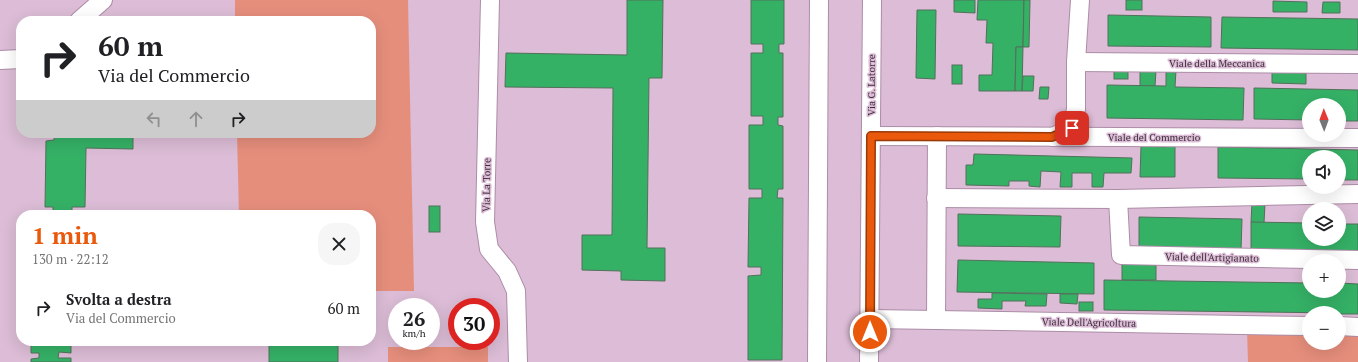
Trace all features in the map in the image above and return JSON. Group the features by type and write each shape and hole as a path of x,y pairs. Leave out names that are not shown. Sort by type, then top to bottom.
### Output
{"street":[{"path":"85,16 103,0"},
{"name":"Via La Torre","path":"490,0 485,222 489,249 506,272 516,290 518,362"},
{"path":"817,362 819,0"},
{"name":"Via G. Latorre","path":"869,362 872,0"},
{"path":"1052,137 1072,128 1076,108 1076,62 1080,0"},
{"path":"0,60 16,59"},
{"name":"Viale della Meccanica","path":"1076,62 1358,64"},
{"name":"Viale del Commercio","path":"871,136 1358,138"},
{"path":"936,320 937,136"},
{"path":"936,198 1118,199 1358,194"},
{"name":"Viale dell'Artigianato","path":"1118,199 1121,255 1358,260"},
{"name":"Viale Dell'Agricoltura","path":"870,319 1302,326"},
{"path":"1346,326 1358,326"}],"shaded area":[{"path":"235,0 408,0 414,291 376,291 376,210 239,210 237,138 376,138 376,16 235,16"},
{"path":"1247,329 1302,331 1302,350 1346,350 1346,331 1358,332 1358,362 1248,362"},
{"path":"440,347 448,347 448,350 488,350 488,362 388,362 388,350 440,350"}],"building":[{"path":"627,0 663,0 662,78 649,78 647,248 665,248 665,281 621,280 621,271 582,270 582,235 612,235 613,88 505,87 506,53 627,55"},
{"path":"751,0 784,0 784,44 779,44 779,53 783,53 783,117 778,117 778,125 783,126 783,189 778,189 777,198 783,198 782,360 748,360 748,276 761,275 761,267 748,267 749,198 762,198 762,189 749,189 749,125 763,125 763,116 751,116 751,53 763,53 763,44 751,44"},
{"path":"954,0 975,0 975,13 954,12"},
{"path":"978,0 1024,0 1023,47 1016,47 1015,91 979,91 979,75 992,75 993,43 986,43 987,20 977,20"},
{"path":"1024,0 1030,0 1029,47 1023,47"},
{"path":"1126,0 1142,0 1142,10 1126,10"},
{"path":"1273,1 1307,2 1307,12 1273,12"},
{"path":"1323,2 1340,2 1340,13 1322,13"},
{"path":"917,10 936,10 935,79 916,78"},
{"path":"1108,15 1211,17 1211,47 1108,46"},
{"path":"1222,17 1358,19 1358,50 1221,48"},
{"path":"1016,47 1023,47 1022,91 1015,91"},
{"path":"952,65 962,65 962,84 952,84"},
{"path":"1114,70 1128,70 1128,79 1114,79"},
{"path":"1140,70 1156,70 1155,86 1140,86"},
{"path":"1176,70 1175,87 1244,88 1243,120 1107,118 1107,85 1166,86 1166,71"},
{"path":"1272,72 1306,73 1306,84 1272,83"},
{"path":"1023,76 1034,76 1033,91 1022,91"},
{"path":"1040,87 1049,87 1048,99 1039,99"},
{"path":"1254,88 1358,90 1358,121 1346,121 1346,98 1302,98 1302,120 1254,119"},
{"path":"54,138 133,138 133,149 86,148 85,207 72,207 72,210 53,210 53,207 45,207 46,141 54,140"},
{"path":"1166,138 1175,138 1175,177 1140,177 1141,146 1166,147"},
{"path":"1218,147 1358,150 1358,180 1346,180 1346,150 1302,150 1302,179 1218,178"},
{"path":"974,154 1132,158 1131,173 1104,173 1103,187 1092,187 1092,173 1072,173 1072,187 1060,187 1061,172 1041,171 1040,187 1029,186 1029,181 1009,181 1009,186 966,185 966,165 973,165"},
{"path":"1252,203 1265,203 1264,223 1251,222"},
{"path":"429,206 440,206 440,232 429,232"},
{"path":"958,214 1061,216 1060,247 958,246"},
{"path":"1139,217 1242,219 1241,251 1139,249"},
{"path":"1251,222 1302,223 1302,246 1346,246 1346,224 1358,224 1358,256 1346,256 1346,254 1251,254"},
{"path":"958,260 1094,263 1094,294 957,292"},
{"path":"1122,264 1156,265 1156,280 1122,280"},
{"path":"1104,280 1302,283 1302,298 1346,298 1346,283 1358,284 1358,314 1346,314 1346,306 1302,306 1302,313 1104,310"},
{"path":"992,293 1047,294 1046,306 1025,306 1026,301 1002,301 1002,309 978,308 978,299 992,299"},
{"path":"1060,294 1078,294 1077,304 1060,303"},
{"path":"1079,302 1093,302 1093,311 1079,311"},
{"path":"31,346 71,346 71,353 59,352 58,358 71,358 71,362 31,362 31,359 39,358 39,353 31,353"},
{"path":"269,346 338,346 338,362 269,362"}],"route":[{"path":"870,332 871,136 1052,137 1072,128"}]}
